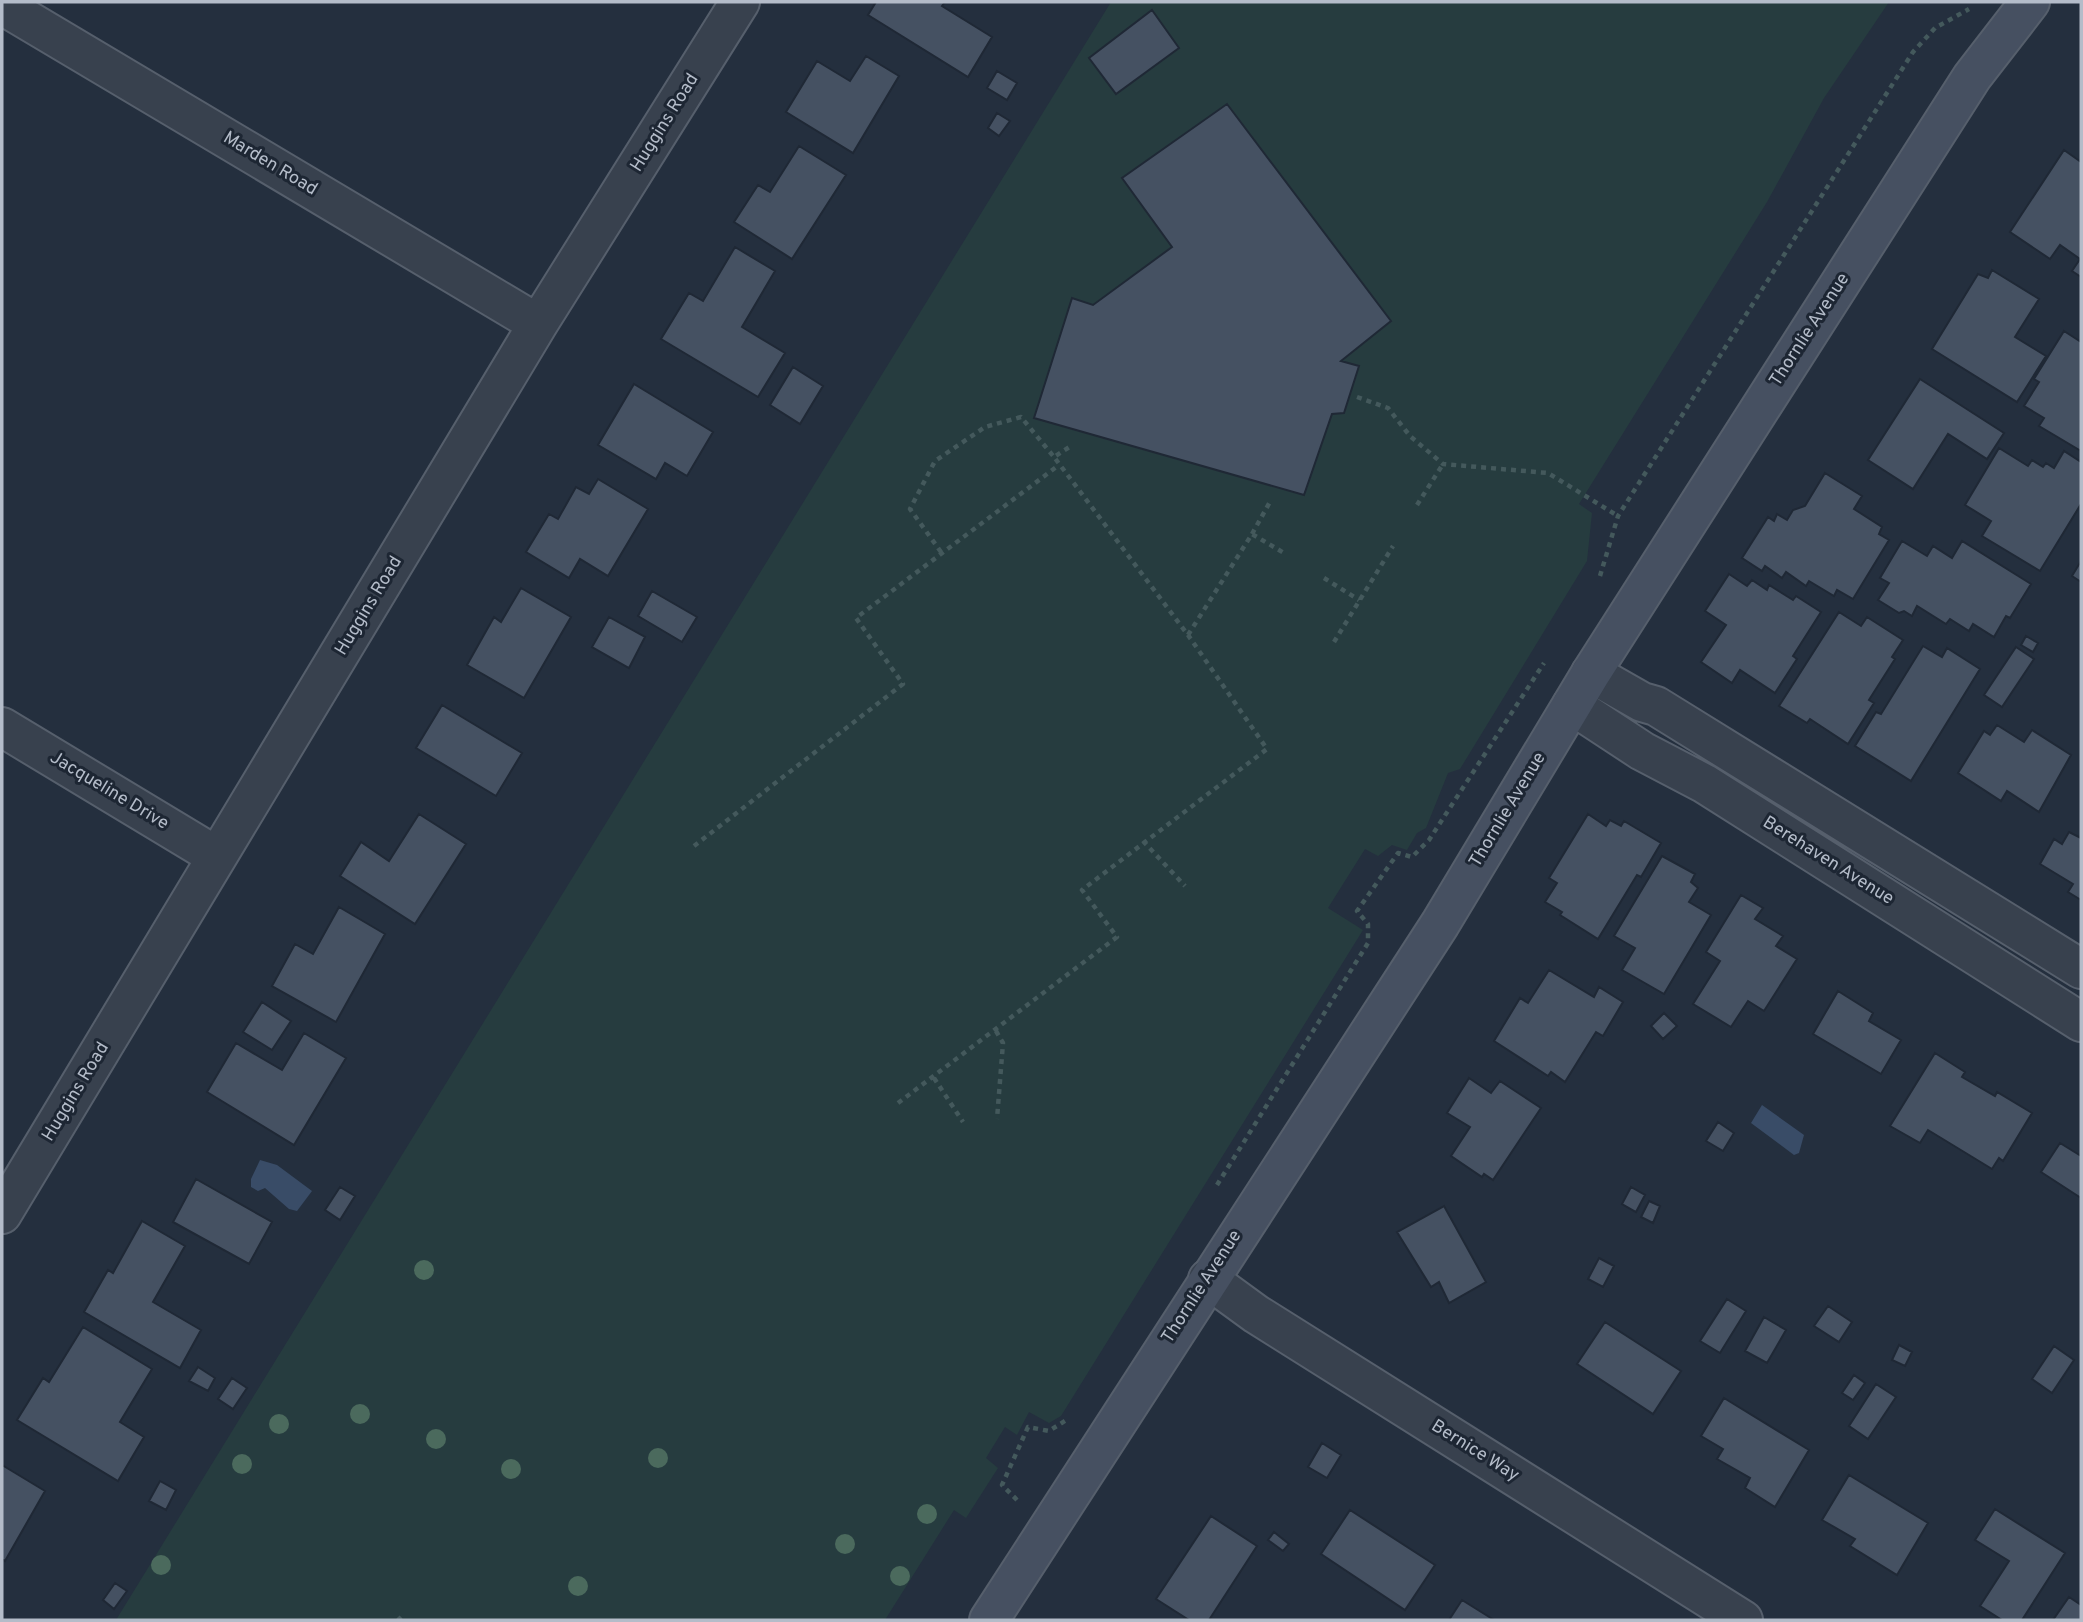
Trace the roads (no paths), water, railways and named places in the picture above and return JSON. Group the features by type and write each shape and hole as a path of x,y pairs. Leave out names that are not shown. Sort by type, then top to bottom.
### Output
{"main road":[{"name":"Thornlie Avenue","path":"989,1620 1440,924 1582,689 1972,77 2031,2"}],"street":[{"name":"Huggins Road","path":"2,1214 538,324 740,2"},
{"name":"Marden Road","path":"2,5 538,324"},
{"path":"1582,689 1656,706 2081,970"},
{"name":"Berehaven Avenue","path":"1582,689 1642,751 1705,784 2081,1022"},
{"name":"Jacqueline Drive","path":"2,727 216,856"},
{"name":"Bernice Way","path":"1208,1279 1256,1314 1743,1620"}],"water":[{"path":"1762,1105 1804,1135 1799,1153 1794,1155 1751,1123"},
{"path":"260,1160 277,1165 312,1191 297,1211 289,1209 265,1188 258,1191 251,1187 251,1179"}]}
